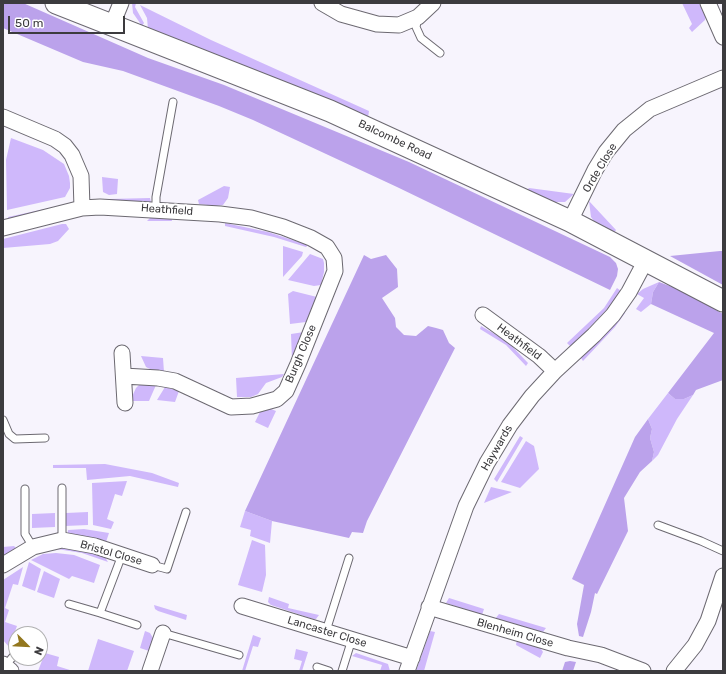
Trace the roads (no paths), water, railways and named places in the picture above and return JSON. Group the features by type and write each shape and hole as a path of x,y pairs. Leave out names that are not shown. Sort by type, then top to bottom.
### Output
{"main road":[{"name":"Balcombe Road","path":"56,3 330,110 570,221 723,301"}],"street":[{"path":"112,25 121,3"},
{"path":"322,3 341,14 377,24 400,25 418,17 433,3"},
{"path":"708,3 723,37"},
{"name":"Orde Close","path":"570,221 595,170 606,152 624,130 650,109 723,78"},
{"path":"3,117 55,139 65,146 72,156 81,176 82,208"},
{"name":"Heathfield","path":"3,228 82,208 100,207 156,209 251,218 283,227 311,238 327,247"},
{"name":"Burgh Close","path":"124,376 158,378 175,381 231,406 252,406 277,398 286,391 335,271 334,258 327,247"},
{"name":"Haywards","path":"410,664 466,506 487,463 510,424 532,396 555,371 613,315 629,292 646,260"},
{"name":"Heathfield","path":"483,315 539,356 555,371"},
{"path":"122,353 125,403"},
{"name":"Bristol Close","path":"3,565 33,547 62,540 95,546 152,564"},
{"path":"674,671 694,645 708,621 722,584"},
{"name":"Lancaster Close","path":"242,606 352,639 410,664"},
{"name":"Blenheim Close","path":"429,608 568,648 601,655 643,671"},
{"path":"150,671 163,633"}],"lane":[{"path":"418,17 416,27 421,38 440,53"},
{"path":"156,209 156,197 173,102"},
{"path":"3,420 9,434 15,439 45,438"},
{"path":"25,488 25,534 33,547"},
{"path":"62,488 62,540"},
{"path":"152,564 168,569 186,512"},
{"path":"658,524 701,540 723,551"},
{"path":"100,613 122,555"},
{"path":"326,631 349,558"},
{"path":"69,604 137,626"},
{"path":"163,633 239,655"},
{"path":"342,671 352,639"},
{"path":"317,667 329,671"}]}
